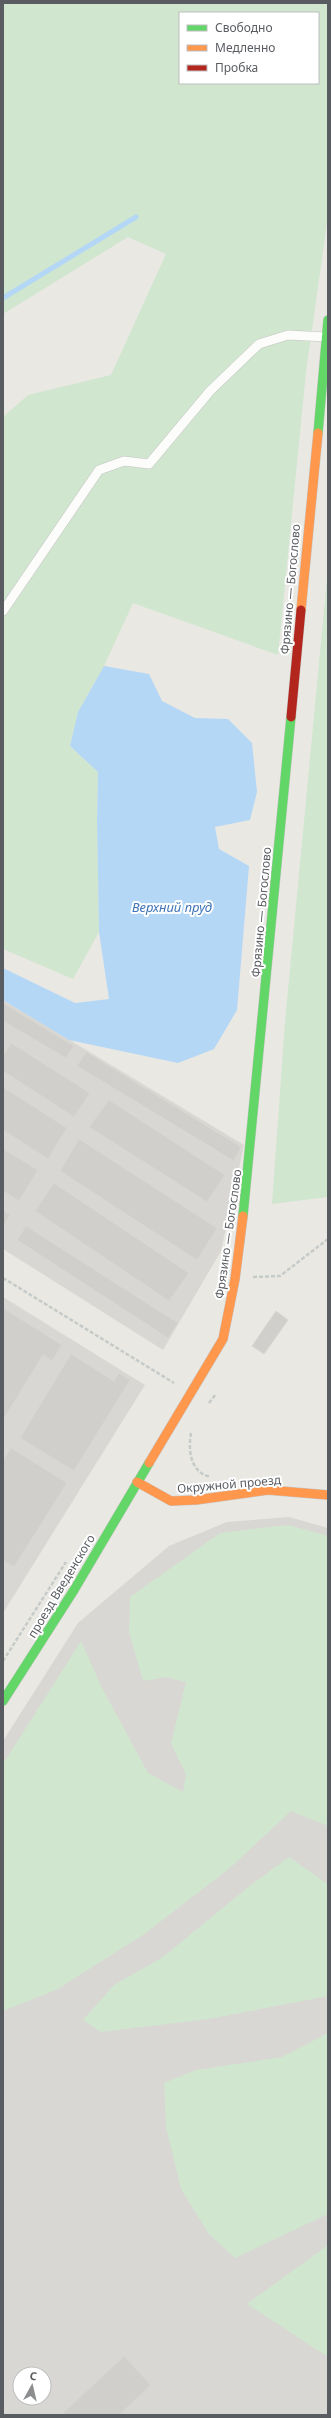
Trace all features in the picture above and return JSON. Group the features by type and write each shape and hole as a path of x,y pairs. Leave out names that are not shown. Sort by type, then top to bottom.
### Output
{"street":[{"name":"Фрязино — Богослово","path":"137,1482 223,1339 235,1278 248,1182 328,320"},
{"name":"Окружной проезд","path":"137,1482 171,1501 196,1500 268,1490 319,1493 328,1495"},
{"name":"проезд Введенского","path":"3,1701 74,1590 137,1482"}],"lane":[{"path":"3,611 99,470 124,461 149,464 210,391 259,344 288,335 326,337"}],"path":[{"path":"235,1278 280,1276 328,1239"},
{"path":"3,1278 190,1393"},
{"path":"207,1407 215,1395"},
{"path":"191,1431 188,1448 193,1464 208,1476 215,1478"}],"shaded area":[{"path":"3,1000 244,1145 221,1251 163,1350 3,1249"},
{"path":"3,1297 145,1385 3,1613"},
{"path":"289,1517 328,1528 328,2415 3,2415 3,1741 78,1623 169,1546 227,1522"}],"green space":[{"path":"3,3 328,3 328,216 306,372 278,655 133,603 104,666 78,712 70,746 98,772 97,821 99,932 73,979 3,949 3,417 28,395 111,375 166,254 128,237 3,314"},
{"path":"328,568 328,1197 272,1204 285,1022"},
{"path":"288,1525 328,1536 328,1826 291,1811 230,1868 143,1935 56,1990 3,2011 3,1764 81,1641 101,1686 148,1773 183,1792 186,1775 171,1743 186,1682 166,1677 143,1681 129,1632 130,1597 220,1533"},
{"path":"289,1857 328,1884 328,1996 209,2019 101,2032 83,2020 114,1985 163,1957 247,1888"},
{"path":"328,2033 328,2214 235,2258 209,2234 181,2189 166,2127 164,2083 196,2070 282,2057"},
{"path":"328,2245 328,2357 247,2304"}],"water":[{"name":"Верхний пруд","path":"104,666 149,674 162,701 195,718 228,719 252,743 257,792 250,820 215,827 219,849 249,866 237,1010 214,1049 178,1063 69,1040 3,1000 3,968 75,1003 109,999 99,932 97,821 98,772 70,746 78,712"}],"building":[{"path":"3,1003 74,1046 66,1058 3,1021"},
{"path":"11,1043 90,1093 74,1117 3,1071 3,1056"},
{"path":"86,1052 241,1147 234,1161 77,1066"},
{"path":"3,1087 67,1128 48,1159 3,1130"},
{"path":"109,1100 225,1175 207,1202 89,1127"},
{"path":"79,1139 217,1228 197,1260 60,1171"},
{"path":"3,1149 38,1170 19,1201 3,1191"},
{"path":"54,1183 189,1273 169,1301 35,1211"},
{"path":"3,1210 10,1215 3,1227"},
{"path":"26,1226 178,1323 168,1338 17,1240"},
{"path":"3,1308 62,1345 52,1361 43,1355 3,1420"},
{"path":"276,1311 288,1320 264,1354 252,1346"},
{"path":"71,1354 114,1381 119,1373 130,1380 74,1471 20,1438"},
{"path":"11,1448 67,1483 14,1567 3,1560 3,1460"},
{"path":"124,2356 151,2385 119,2415 61,2415"}],"waterway":[{"path":"3,298 136,217"}],"traffic: fast":[{"path":"318,433 328,320"},
{"path":"243,1216 291,717"},
{"path":"3,1701 74,1590 149,1463"}],"traffic: slow":[{"path":"301,610 318,433"},
{"path":"149,1463 223,1339 235,1279 243,1216"},
{"path":"137,1482 171,1501 196,1500 268,1490 328,1495"}],"traffic: jam":[{"path":"291,717 301,610"}]}
